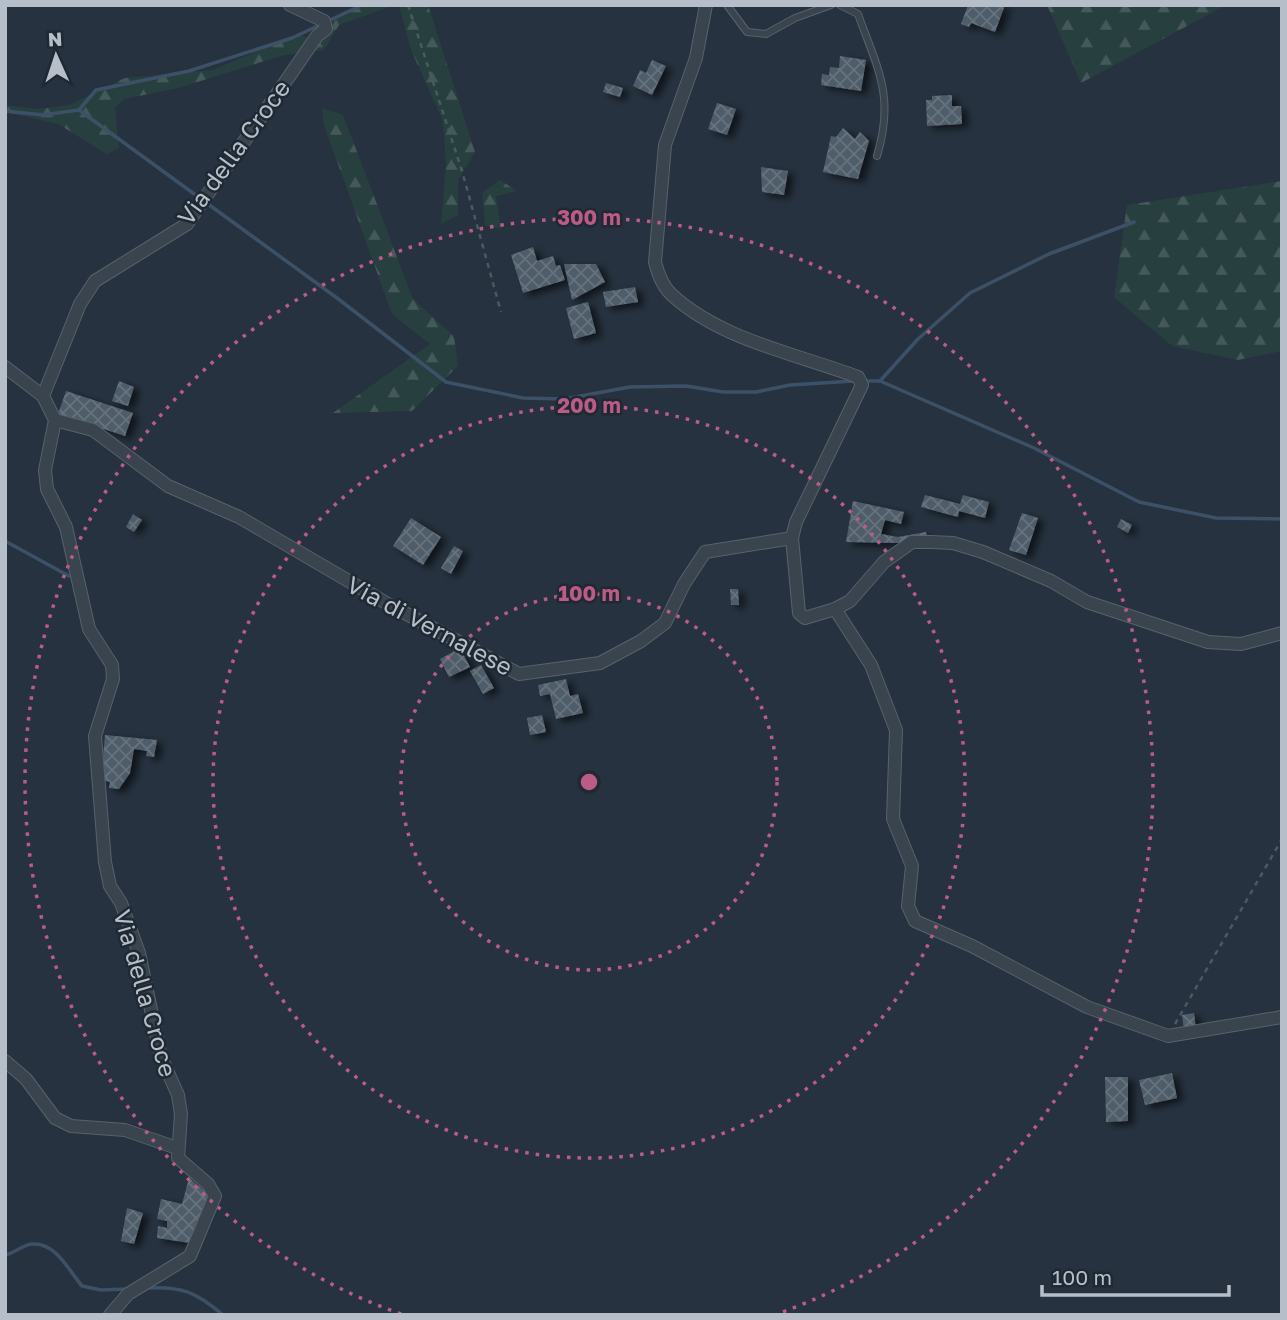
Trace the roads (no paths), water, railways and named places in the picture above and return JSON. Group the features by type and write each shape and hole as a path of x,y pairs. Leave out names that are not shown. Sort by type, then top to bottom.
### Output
{"street":[{"name":"Via della Croce","path":"43,396 80,304 95,281 187,224 317,36 326,29 324,21 290,5"},
{"path":"706,5 696,58 665,145 655,262 660,279 671,295 736,334 858,377 862,384 796,522 792,538 799,613 805,618 835,609 850,601 884,562 912,542 953,543 1029,571 1098,606 1208,642 1241,644 1282,633"},
{"path":"5,368 43,396 55,420"},
{"name":"Via della Croce","path":"55,420 46,470 47,489 66,527 89,629 111,665 113,679 95,736 105,862 110,886 121,903 139,953 161,1056 178,1095 181,1114 177,1148"},
{"name":"Via di Vernalese","path":"55,420 93,430 168,486 239,517 387,604 519,674 600,663 640,642 665,623 684,584 705,552 792,538"},
{"path":"835,609 871,665 896,730 893,819 912,866 908,906 915,921 972,946 1087,1007 1168,1036 1282,1017"},
{"path":"5,1061 26,1079 55,1118 71,1126 125,1130 177,1148 178,1158 208,1184 215,1196 190,1256 128,1294 110,1315"}],"lane":[{"path":"727,5 747,32 766,34 831,5"},
{"path":"840,5 858,14 884,85 887,113 877,156"}],"waterway":[{"path":"79,110 96,90 189,71 292,38 362,5"},
{"path":"5,111 43,115 79,110 337,298 446,382 523,398 564,399 630,387 686,386 723,392 756,392 790,385 853,381"},
{"path":"880,381 918,339 970,293 1049,254 1134,222"},
{"path":"865,381 880,381 1034,448 1139,502 1216,518 1282,519"},
{"path":"5,541 69,576"},
{"path":"5,1255 32,1244 41,1245 55,1252 82,1286 101,1290 128,1289"},
{"path":"146,1288 169,1288 188,1292 223,1315"}]}
